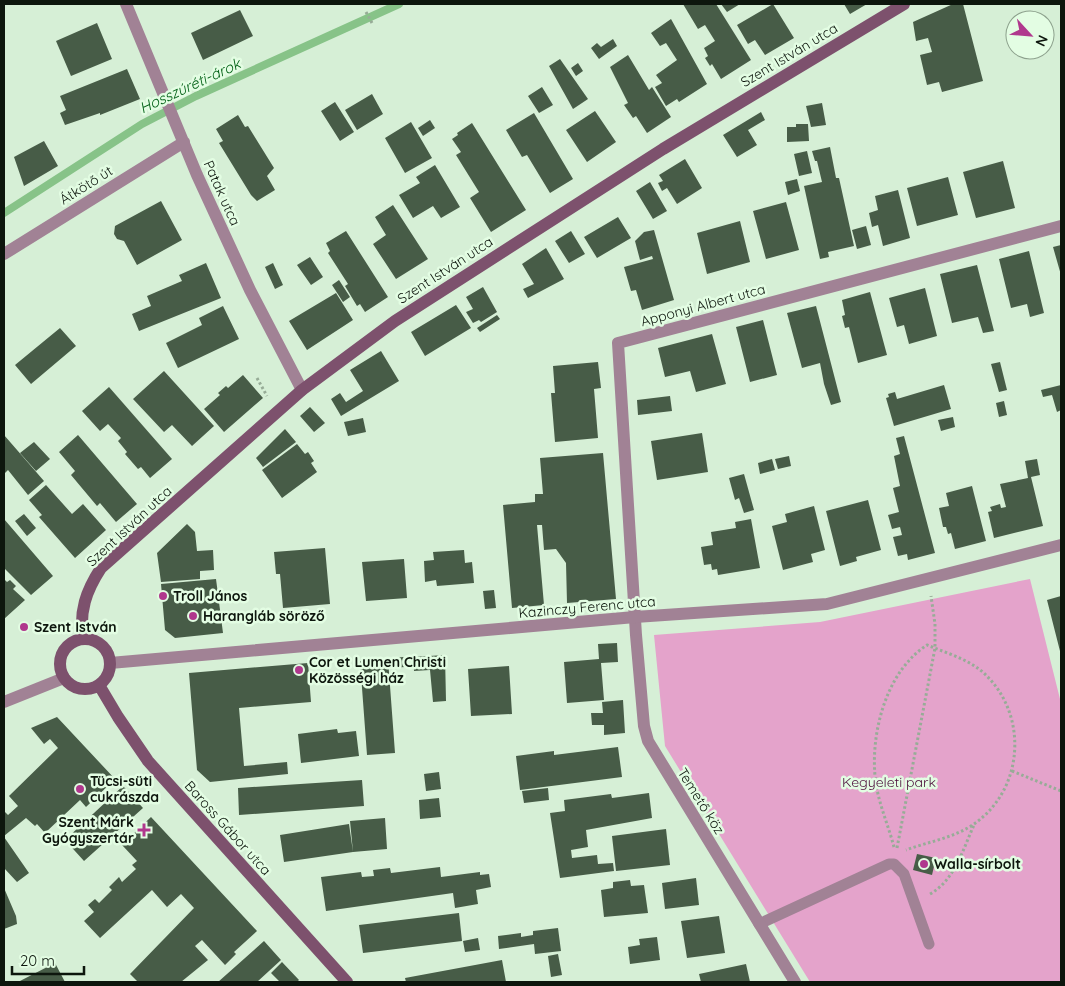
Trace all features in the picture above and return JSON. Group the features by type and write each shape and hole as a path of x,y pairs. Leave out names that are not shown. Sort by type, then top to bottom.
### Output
{"main road":[{"name":"Szent István utca","path":"82,639 82,610 88,589 101,568 302,390 395,320 663,149 904,4"},
{"path":"82,639 90,640 104,648 110,663 109,671 99,685 92,688 76,688 64,678 60,662 63,654 74,642 82,639"},
{"name":"Baross Gábor utca","path":"99,685 148,761 347,982"}],"street":[{"name":"Patak utca","path":"126,4 184,142 250,290 302,390"},
{"name":"Átkötő út","path":"4,254 184,142"},
{"name":"Apponyi Albert utca","path":"635,617 618,343 1061,226"},
{"name":"Kazinczy Ferenc utca","path":"110,663 635,617 827,604 1061,545"},
{"name":"Temető köz","path":"635,617 644,726 648,741 795,982"},
{"path":"4,702 64,678"}],"lane":[{"path":"759,924 889,864 894,864 904,874 929,944"}],"path":[{"path":"366,12 372,23"},
{"path":"257,378 267,396"},
{"path":"895,854 935,648 935,624 928,579"},
{"path":"927,645 978,669 994,684 1007,706 1014,725 1015,746 1012,771 1009,782 996,803 974,824 959,832 895,854 875,777 876,731 896,680 918,651 927,645"},
{"path":"1012,771 1061,791"},
{"path":"914,901 933,893 946,883 974,824"}],"green space":[{"name":"Kegyeleti park","path":"1030,579 1061,703 1061,982 810,982 665,746 654,635 820,622"}],"building":[{"path":"683,4 716,4 751,60 721,79 712,64 710,66 705,58 708,56 704,48 715,41 705,25 698,29"},
{"path":"721,4 740,4 727,12"},
{"path":"773,4 794,38 765,55 755,40 748,44 737,25"},
{"path":"844,4 867,4 850,14"},
{"path":"953,4 963,4 983,81 942,92 939,82 927,85 920,55 932,52 928,38 916,41 913,22"},
{"path":"240,10 253,36 203,60 191,33"},
{"path":"671,19 707,84 679,102 677,99 666,106 655,87 662,83 656,75 677,60 666,43 660,46 651,33"},
{"path":"97,23 112,59 71,76 56,41"},
{"path":"613,39 617,46 599,59 591,48 597,43 601,47"},
{"path":"628,55 649,90 652,87 671,117 647,133 636,116 633,118 624,105 628,103 610,67"},
{"path":"560,59 588,99 573,109 549,66"},
{"path":"578,63 583,71 576,76 571,68"},
{"path":"127,69 140,99 100,115 100,113 65,125 60,113 66,110 60,96"},
{"path":"542,87 553,105 539,113 528,96"},
{"path":"372,94 383,114 357,130 345,110"},
{"path":"335,102 354,132 340,141 321,111"},
{"path":"822,103 826,125 811,127 806,106"},
{"path":"595,111 616,142 587,162 566,130"},
{"path":"761,112 765,120 748,130 757,145 737,157 723,135"},
{"path":"534,113 573,179 550,193 527,155 522,157 506,130"},
{"path":"238,115 245,127 248,126 274,168 267,176 275,190 257,201 251,195 219,143 223,141 216,129"},
{"path":"430,120 435,128 423,136 418,128"},
{"path":"411,122 432,158 405,173 385,138"},
{"path":"472,123 526,210 491,232 470,198 479,192 456,155 461,152 452,139 458,135 457,133"},
{"path":"796,124 808,124 809,141 787,142 787,127 796,127"},
{"path":"44,141 58,166 24,186 14,157"},
{"path":"830,147 854,246 828,252 829,257 820,259 804,186 822,182 817,161 815,161 812,151"},
{"path":"807,151 812,173 799,176 794,154"},
{"path":"685,159 702,188 677,204 667,188 662,191 658,183 663,181 659,175"},
{"path":"1003,161 1015,208 976,218 963,172"},
{"path":"435,165 460,207 441,218 433,206 413,218 399,195 420,183 416,177"},
{"path":"948,177 958,215 917,226 907,188"},
{"path":"797,179 800,191 788,195 785,182"},
{"path":"650,182 667,211 653,219 636,191"},
{"path":"898,190 910,238 883,246 878,225 872,227 869,213 878,210 875,196"},
{"path":"161,201 182,240 137,265 124,241 117,239 114,234 115,226"},
{"path":"786,202 799,250 766,259 753,211"},
{"path":"393,205 428,259 396,279 373,244 386,235 375,217"},
{"path":"618,217 631,238 597,258 584,237"},
{"path":"740,221 750,262 707,274 697,233"},
{"path":"866,226 871,245 857,249 852,230"},
{"path":"654,230 674,300 642,310 636,290 631,291 624,267 653,259 652,256 640,260 635,241 644,232"},
{"path":"346,231 388,297 365,312 360,304 357,306 345,286 348,284 328,253 330,251 326,243"},
{"path":"571,231 585,254 569,263 555,241"},
{"path":"1061,245 1061,275 1053,247"},
{"path":"546,248 564,279 528,298 523,289 534,284 522,264"},
{"path":"1029,251 1044,313 1030,317 1027,304 1011,308 999,259"},
{"path":"310,257 323,277 311,285 297,265"},
{"path":"206,263 221,298 139,331 132,314 151,306 147,296 182,281 179,275"},
{"path":"273,263 283,285 275,289 265,267"},
{"path":"977,265 994,331 983,333 978,317 952,323 940,274"},
{"path":"339,280 350,297 343,302 332,285"},
{"path":"483,287 497,312 481,322 479,320 473,323 466,312 473,309 466,297"},
{"path":"925,288 937,336 909,344 904,325 897,327 889,298"},
{"path":"870,292 887,355 858,363 849,327 845,328 842,316 845,315 842,300"},
{"path":"336,293 353,320 307,350 289,321"},
{"path":"456,305 471,328 425,356 411,332"},
{"path":"223,306 239,339 178,368 166,343 202,325 199,318"},
{"path":"816,306 841,402 831,405 820,363 802,368 787,313"},
{"path":"497,315 500,319 480,332 477,328"},
{"path":"763,320 777,375 750,382 736,327"},
{"path":"60,328 76,346 31,384 15,365"},
{"path":"712,334 726,384 696,392 690,371 665,377 658,348"},
{"path":"381,351 399,381 341,416 331,399 340,393 346,402 363,391 350,370"},
{"path":"598,362 601,388 594,389 598,438 555,442 551,393 555,393 553,366"},
{"path":"1000,362 1007,390 999,392 991,364"},
{"path":"164,371 214,426 192,446 172,425 164,432 133,399"},
{"path":"243,375 263,398 224,432 204,409 220,395 218,393 226,386 228,388"},
{"path":"944,385 951,409 894,426 886,398 889,397 888,394 895,392 897,399"},
{"path":"1061,385 1061,410 1057,412 1052,395 1043,397 1041,390"},
{"path":"109,387 172,459 150,478 141,467 138,469 125,454 127,452 118,441 121,438 108,424 100,431 82,411"},
{"path":"670,396 672,411 638,415 637,400"},
{"path":"1004,401 1007,415 999,417 996,403"},
{"path":"310,407 325,423 314,432 300,416"},
{"path":"953,417 955,427 941,431 938,420"},
{"path":"363,418 366,432 348,436 344,422"},
{"path":"285,429 296,442 263,467 256,458"},
{"path":"702,433 708,472 657,480 651,441"},
{"path":"4,435 44,481 28,495 8,470 4,474"},
{"path":"78,435 137,504 116,522 100,503 97,506 71,475 75,471 59,452"},
{"path":"904,436 935,553 908,560 907,554 898,556 893,537 902,535 900,527 892,529 888,515 899,512 893,488 900,486 894,456 900,454 896,438"},
{"path":"34,442 50,459 36,471 20,453"},
{"path":"297,444 305,454 308,452 314,461 311,463 317,472 282,498 262,470"},
{"path":"603,453 616,599 567,603 566,563 556,549 544,550 542,525 537,525 544,605 512,608 503,505 535,502 535,494 543,494 540,458"},
{"path":"789,456 791,466 778,469 775,459"},
{"path":"772,459 775,470 760,474 758,463"},
{"path":"1037,459 1040,475 1031,477 1043,526 994,538 988,512 992,511 990,507 1000,504 1001,508 1006,507 1000,484 1028,478 1025,461"},
{"path":"744,474 754,510 744,513 739,498 735,500 729,478"},
{"path":"46,485 72,514 83,504 106,530 75,558 39,517 42,515 29,500"},
{"path":"972,486 986,541 955,549 951,533 948,534 946,527 943,527 939,508 949,506 946,493"},
{"path":"868,500 881,550 856,557 857,561 840,566 826,511"},
{"path":"814,506 825,550 811,554 813,562 783,570 772,526 787,522 785,514"},
{"path":"24,514 36,528 27,536 15,521"},
{"path":"4,519 53,576 31,595 4,568"},
{"path":"751,519 760,568 718,575 717,569 712,570 711,564 704,565 701,547 713,545 711,532 736,528 735,522"},
{"path":"187,524 195,532 197,551 213,550 214,570 200,571 200,579 161,582 157,553"},
{"path":"325,548 330,604 283,608 280,574 276,574 274,552"},
{"path":"464,550 465,563 472,562 474,583 437,586 436,580 425,582 424,561 434,560 433,552"},
{"path":"404,559 407,598 366,601 362,562"},
{"path":"4,579 7,582 10,580 16,586 13,589 25,600 4,619"},
{"name":"Harangláb söröző","path":"216,579 223,633 175,638 165,630 161,584"},
{"path":"494,590 496,608 485,609 483,591"},
{"path":"1061,596 1061,655 1047,600"},
{"path":"617,643 618,662 601,663 604,700 567,703 564,662 599,659 598,644"},
{"path":"445,655 446,701 433,702 430,670 414,671 413,657"},
{"path":"404,657 405,667 390,668 390,658"},
{"path":"388,659 395,753 367,755 360,661"},
{"path":"308,663 311,702 239,708 244,766 287,762 288,774 210,782 197,770 189,673"},
{"path":"509,666 512,714 471,716 468,669"},
{"path":"623,700 625,733 604,735 604,725 592,725 591,713 603,713 602,702"},
{"path":"57,717 115,779 86,807 80,800 45,833 37,824 35,826 26,818 4,836 4,811 8,815 18,806 9,796 58,748 50,739 44,744 31,728"},
{"path":"337,729 338,733 356,731 359,756 301,763 298,734"},
{"path":"618,747 622,777 520,790 516,756 554,751 554,755"},
{"path":"439,772 441,789 426,791 424,774"},
{"path":"362,780 364,806 239,815 238,788"},
{"path":"123,786 143,808 84,861 65,840"},
{"path":"548,788 549,800 524,803 522,791"},
{"path":"649,793 652,818 586,830 588,847 571,850 572,858 597,855 598,864 613,863 614,871 560,878 550,813 565,811 564,800 611,794 612,798"},
{"path":"439,798 441,817 420,819 419,800"},
{"path":"151,817 257,931 234,952 236,954 225,965 202,940 195,946 208,960 181,982 138,982 130,974 194,908 181,894 167,907 152,890 100,938 84,921 94,912 88,905 95,899 99,903 112,890 109,887 119,877 122,882 136,869 132,865 137,861 122,845"},
{"path":"385,818 387,849 353,852 350,821"},
{"path":"349,824 353,852 284,862 280,835"},
{"path":"666,829 670,865 616,871 612,836"},
{"path":"4,837 29,873 17,882 4,868"},
{"name":"Walla-sírbolt","path":"917,854 936,858 932,875 913,870"},
{"path":"440,867 441,877 480,872 480,875 489,874 491,887 476,890 478,904 455,908 453,893 326,911 321,877 361,872 362,877 374,876 373,870 390,868 391,873"},
{"path":"696,878 699,905 665,909 662,883"},
{"path":"630,880 631,886 644,885 648,913 604,917 601,890 613,888 613,882"},
{"path":"4,888 16,916 17,924 4,929"},
{"path":"459,913 462,941 363,953 359,925"},
{"path":"719,916 725,953 687,958 681,921"},
{"path":"558,928 561,951 535,954 534,944 499,949 498,936 521,933 521,937 533,935 533,931"},
{"path":"657,937 660,960 630,964 628,947 640,945 639,939"},
{"path":"478,938 480,950 465,952 463,941"},
{"path":"264,941 281,960 257,982 218,982"},
{"path":"558,954 562,975 551,977 548,956"},
{"path":"502,960 506,982 406,982 405,978"},
{"path":"282,962 299,980 297,982 280,982 271,973"},
{"path":"55,963 65,982 18,982"},
{"path":"746,964 750,982 701,982 699,974"}],"waterway":[{"name":"Hosszúréti-árok","path":"4,213 142,124 196,96 399,4"}],"place":[{"name":"Troll János","path":"163,596"},
{"name":"Harangláb söröző","path":"193,616"},
{"name":"Szent István","path":"24,627"},
{"name":"Cor et Lumen Christi Közösségi ház","path":"299,670"},
{"name":"Tücsi-süti cukrászda","path":"80,789"},
{"name":"Szent Márk Gyógyszertár","path":"144,830"},
{"name":"Walla-sírbolt","path":"924,864"}]}
